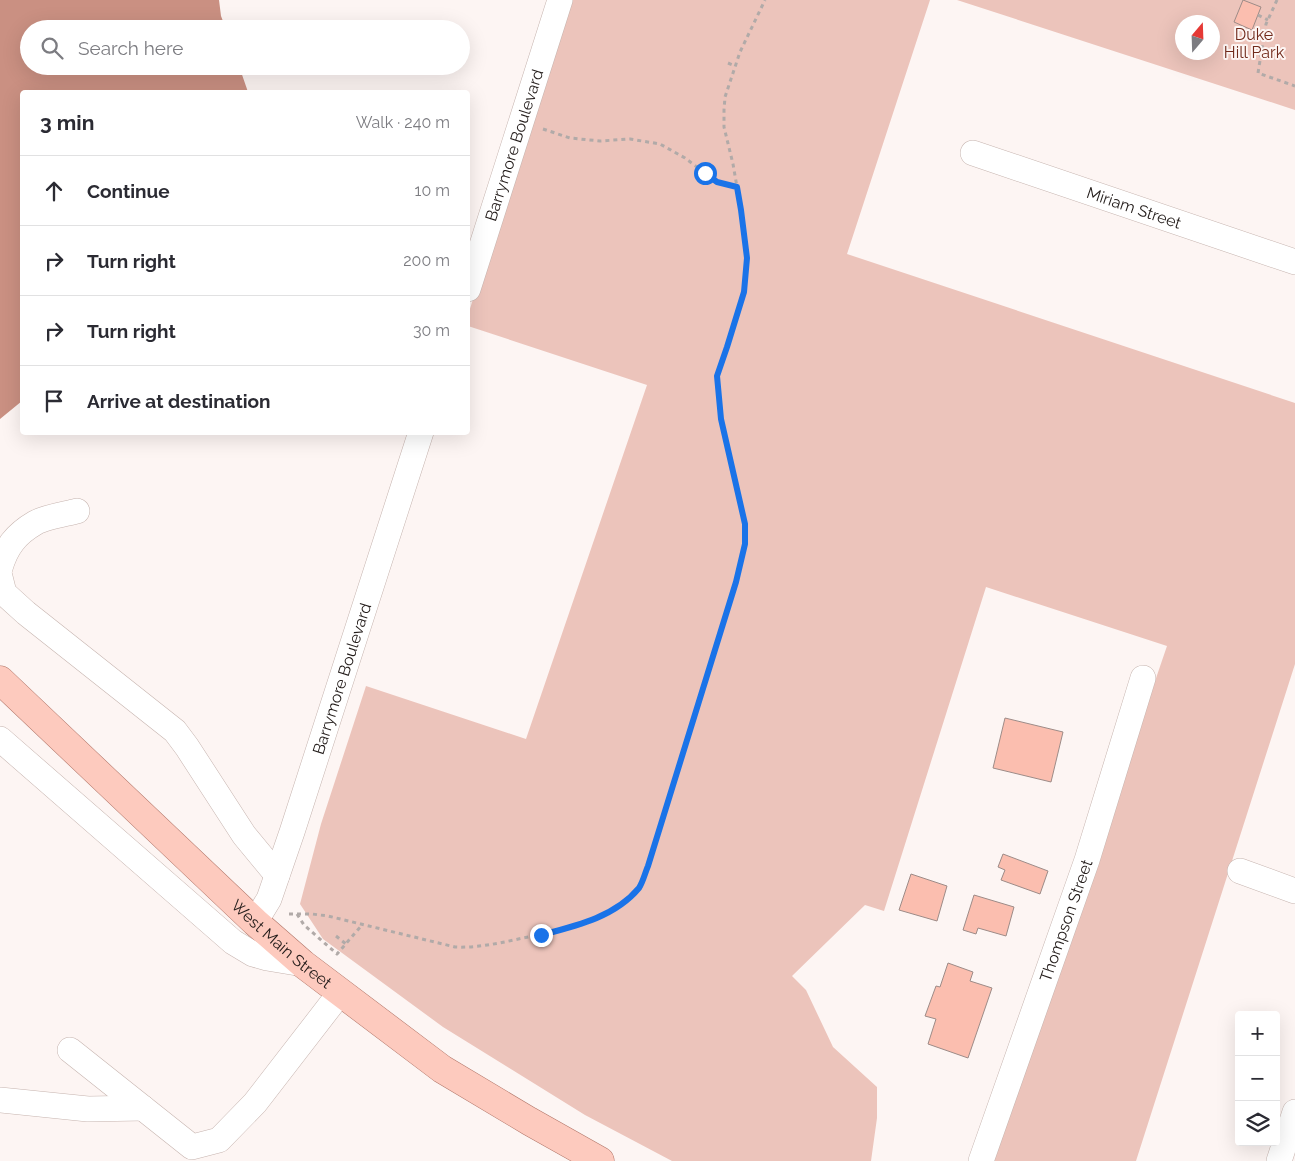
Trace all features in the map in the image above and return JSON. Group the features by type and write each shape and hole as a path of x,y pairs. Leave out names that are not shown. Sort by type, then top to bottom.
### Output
{"main road":[{"name":"West Main Street","path":"0,680 255,922 303,964 442,1069 600,1161"}],"street":[{"name":"Barrymore Boulevard","path":"470,283 560,0"},
{"name":"Miriam Street","path":"973,153 1295,262"},
{"name":"Barrymore Boulevard","path":"255,922 269,899 292,832 420,435"},
{"path":"0,568 4,555 14,538 36,522 77,511"},
{"path":"0,577 4,592 26,613 175,731 244,834 277,875"},
{"name":"Thompson Street","path":"981,1161 1086,860 1144,678"},
{"path":"0,739 234,942 254,954 303,964"},
{"path":"1240,872 1295,891"},
{"path":"70,1050 192,1147 219,1140 256,1103 340,993"},
{"path":"0,1100 88,1109 143,1108"},
{"path":"1279,1161 1295,1112"}],"path":[{"path":"288,914 328,916 455,947 471,948 532,937 578,926 603,915 626,901 640,886 648,866 736,582 745,544 745,524 721,419 717,376 744,292 747,258 737,187 724,127 724,110 725,97 740,52 765,0"},
{"path":"1277,0 1266,24 1258,73 1295,86"},
{"path":"1258,15 1268,20"},
{"path":"728,63 735,66"},
{"path":"522,121 570,138 600,141 630,138 660,144 685,158 717,182 737,187"},
{"path":"298,914 304,925 337,954 362,925"},
{"path":"336,936 346,944"}],"green space":[{"path":"568,0 930,0 847,254 1295,403 1295,664 1136,1161 991,1161 1167,646 986,587 884,911 865,905 792,976 806,990 833,1047 877,1087 877,1118 871,1161 672,1161 585,1115 443,1027 323,939 300,904 321,824 366,686 526,739 647,385 470,327 470,309"},
{"name":"Duke Hill Park","path":"957,0 1295,0 1295,110"}],"shaded area":[{"path":"0,0 219,0 223,20 20,20 20,75 242,75 247,90 20,90 20,403 0,419"}],"building":[{"path":"1243,0 1261,7 1252,30 1234,22"},
{"path":"1005,718 1063,732 1051,782 993,768"},
{"path":"1003,854 1048,871 1040,894 1001,880 1005,870 998,867"},
{"path":"911,874 947,886 937,921 899,910"},
{"path":"974,895 1014,907 1006,936 978,928 976,934 963,930"},
{"path":"948,963 973,972 970,981 992,988 968,1058 928,1044 936,1019 925,1016 936,986 940,987"}],"route":[{"path":"541,935 578,926 603,915 626,901 640,886 648,866 736,582 745,544 745,524 721,419 717,376 744,292 747,258 737,187 717,182 705,173"}]}
